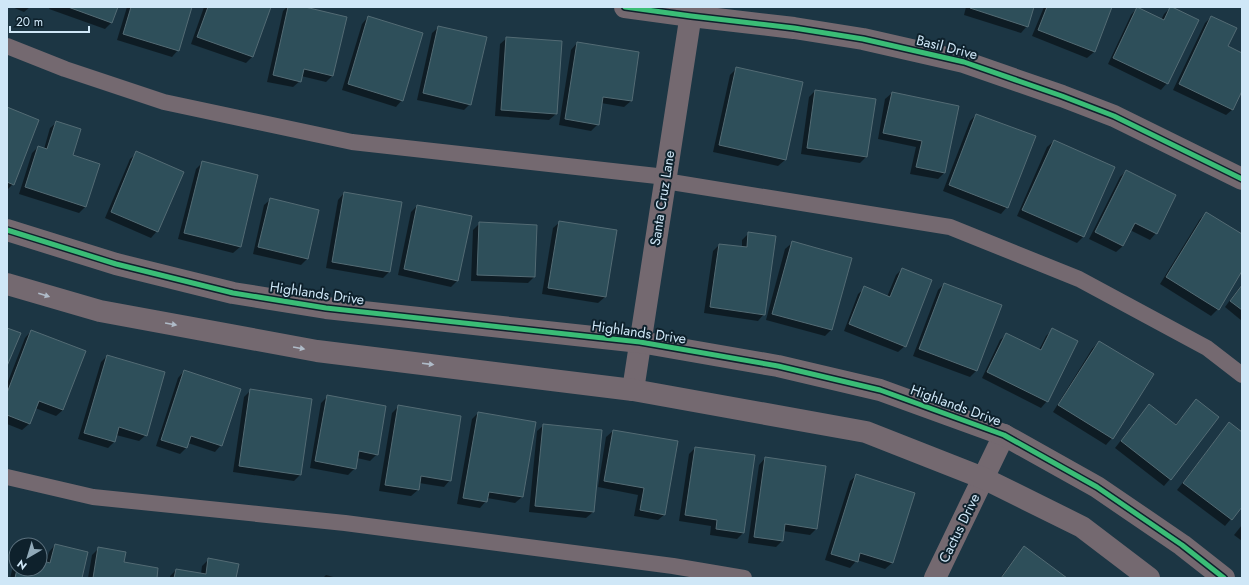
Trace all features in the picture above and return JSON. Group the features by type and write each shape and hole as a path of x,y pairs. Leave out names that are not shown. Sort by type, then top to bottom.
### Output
{"street":[{"name":"Basil Drive","path":"625,7 691,11 863,39 964,62 1062,96 1114,116 1242,179"},
{"name":"Santa Cruz Lane","path":"633,390 691,11"},
{"name":"Highlands Drive","path":"7,230 116,264 233,293 326,308 640,342 778,366 880,390 1004,435 1097,487 1182,545 1224,578"},
{"path":"7,284 100,312 317,351 633,390 866,432 983,478 1082,527 1149,578"},
{"name":"Cactus Drive","path":"935,578 1004,435"}],"lane":[{"path":"7,46 65,68 164,102 352,142 665,179 950,227 1079,279 1207,348 1242,375"},
{"path":"7,477 93,497 345,523 665,565 744,578"}],"building":[{"path":"68,7 118,7 112,23"},
{"path":"131,7 192,7 179,51 123,34"},
{"path":"208,7 271,7 253,57 197,37"},
{"path":"288,7 305,7 347,17 333,76 304,69 301,82 273,75"},
{"path":"970,7 1034,7 1028,27"},
{"path":"1047,7 1112,7 1095,52 1038,30"},
{"path":"1137,7 1164,20 1170,7 1172,7 1199,20 1168,84 1113,58"},
{"path":"368,16 423,33 403,101 348,84"},
{"path":"1211,16 1237,28 1228,46 1242,53 1242,91 1233,110 1179,84"},
{"path":"438,26 487,37 471,105 423,93"},
{"path":"506,37 562,41 557,114 501,110"},
{"path":"577,42 639,52 632,101 603,97 599,125 565,119"},
{"path":"736,67 803,82 786,160 719,145"},
{"path":"815,90 876,99 867,157 807,148"},
{"path":"892,92 959,106 945,173 916,167 922,141 883,133"},
{"path":"7,107 39,120 14,185 7,182"},
{"path":"976,114 1036,136 1008,208 949,185"},
{"path":"56,121 81,129 73,155 100,164 86,207 25,187 38,146 47,149"},
{"path":"1054,140 1115,167 1084,237 1022,210"},
{"path":"136,151 184,172 158,232 111,212"},
{"path":"202,161 258,175 241,247 184,233"},
{"path":"1126,170 1176,195 1157,234 1135,223 1123,246 1095,232"},
{"path":"344,192 402,202 390,272 332,262"},
{"path":"270,198 319,210 308,259 258,247"},
{"path":"417,205 472,216 458,281 404,269"},
{"path":"1206,212 1242,234 1242,271 1219,310 1166,277"},
{"path":"559,221 617,230 606,297 548,288"},
{"path":"479,222 537,225 535,277 477,275"},
{"path":"748,232 776,236 765,315 710,307 719,244 747,247"},
{"path":"792,241 852,258 832,330 772,314"},
{"path":"902,268 932,280 906,347 849,324 864,286 890,297"},
{"path":"944,283 1002,305 977,371 919,349"},
{"path":"1242,285 1242,310 1230,301"},
{"path":"7,328 21,333 7,366"},
{"path":"1052,328 1078,341 1048,402 987,372 1006,333 1041,350"},
{"path":"31,330 86,351 63,410 39,401 30,424 7,415 7,393"},
{"path":"1099,341 1154,374 1113,439 1058,405"},
{"path":"107,355 165,372 147,436 119,427 115,442 84,433"},
{"path":"184,370 241,389 222,446 191,436 187,448 161,440"},
{"path":"250,389 312,399 301,475 239,466"},
{"path":"327,395 386,406 378,455 359,451 356,469 315,461"},
{"path":"1196,399 1219,417 1171,480 1121,441 1149,404 1176,425"},
{"path":"398,405 461,416 451,481 421,476 419,490 385,485"},
{"path":"478,412 536,422 523,497 489,492 487,502 463,498"},
{"path":"1229,422 1242,432 1242,507 1232,520 1183,483"},
{"path":"543,424 602,430 594,512 535,506"},
{"path":"613,430 678,441 665,515 640,510 644,488 604,481"},
{"path":"695,447 755,455 744,533 716,529 717,520 685,515"},
{"path":"765,457 826,466 817,529 785,524 783,541 754,537"},
{"path":"856,474 915,493 893,563 860,553 858,562 831,554"},
{"path":"55,544 88,552 82,578 15,578 48,577 48,562 50,563"},
{"path":"1024,546 1067,578 1001,578"},
{"path":"98,547 126,552 124,562 158,568 157,578 93,578"},
{"path":"208,558 239,564 236,578 174,578 176,569 206,574"}],"cycle path":[{"path":"625,7 794,28 863,39 964,62 1062,96 1114,116 1242,179"},
{"path":"7,230 116,264 233,293 326,308 640,342 778,366 880,390 1004,435 1097,487 1182,545 1224,578"}]}
